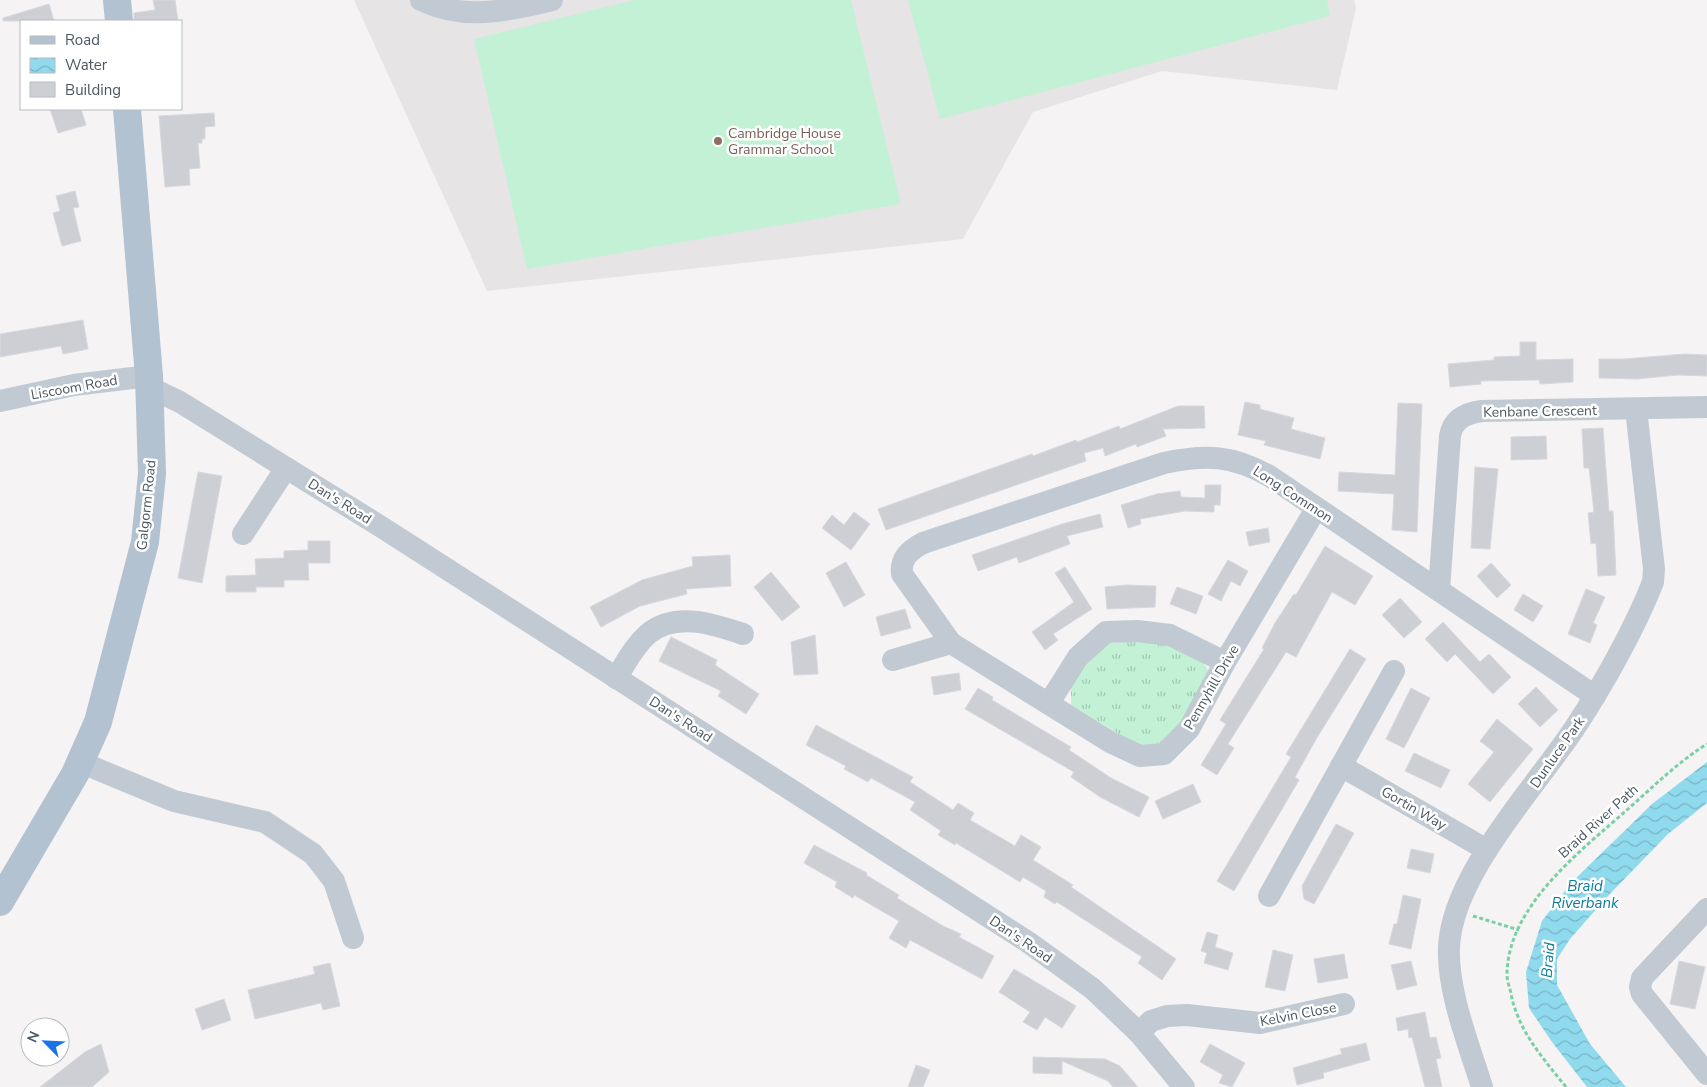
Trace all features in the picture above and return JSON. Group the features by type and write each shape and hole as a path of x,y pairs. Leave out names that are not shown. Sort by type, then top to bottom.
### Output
{"main road":[{"path":"116,0 119,20"},
{"name":"Galgorm Road","path":"0,902 80,762 98,722 145,542 152,474 149,384 127,110"}],"street":[{"path":"421,0 454,12 475,13 522,7 552,0"},
{"name":"Liscoom Road","path":"0,401 74,385 149,384"},
{"name":"Dan's Road","path":"149,384 159,392 180,402 286,468 1028,942 1093,989 1139,1033 1184,1087"},
{"name":"Kenbane Crescent","path":"1439,590 1450,436 1457,420 1466,414 1482,411 1707,407"},
{"name":"Dunluce Park","path":"1482,1087 1459,1009 1450,961 1450,938 1456,911 1471,876 1487,850 1595,696 1653,582 1636,409"},
{"name":"Long Common","path":"902,563 909,552 922,543 1178,460 1216,457 1238,461 1271,478 1595,696"},
{"path":"243,534 286,468"},
{"name":"Pennyhill Drive","path":"902,563 904,579 951,643 1110,742 1140,756 1164,754 1189,729 1225,662 1316,509"},
{"path":"616,678 640,642 649,633 664,626 682,622 700,622 743,634"},
{"path":"1049,703 1078,657 1106,632 1137,631 1170,635 1225,662"},
{"path":"893,660 951,643"},
{"path":"1269,896 1394,672"},
{"path":"80,762 174,801 265,822 290,838 313,854 334,881 353,938"},
{"name":"Gortin Way","path":"1341,766 1487,850"},
{"path":"1707,909 1642,978 1640,987 1642,994 1707,1074"},
{"name":"Kelvin Close","path":"1139,1033 1151,1021 1167,1016 1187,1015 1226,1021 1260,1023 1344,1004"}],"path":[{"name":"Braid River Path","path":"1566,1087 1531,1044 1524,1032 1513,1002 1507,976 1510,952 1519,930 1541,894 1568,861 1684,758 1707,744"},
{"path":"1456,911 1519,930"}],"shaded area":[{"name":"Cambridge House Grammar School","path":"354,0 1354,0 1356,8 1337,90 1162,71 1033,112 963,239 487,291"}],"green space":[{"path":"634,0 851,0 901,204 527,269 474,39"},
{"path":"908,0 1327,0 1330,16 940,119"},
{"path":"1145,641 1173,647 1201,659 1208,670 1207,682 1176,733 1167,741 1142,748 1071,705 1071,685 1079,670 1108,643"}],"water":[{"name":"Braid Riverbank","path":"1707,762 1707,803 1668,834 1606,898 1570,939 1557,959 1557,985 1590,1044 1626,1087 1587,1087 1552,1042 1529,1008 1526,972 1542,921 1572,882 1652,804"}],"building":[{"path":"153,0 175,0 178,20 134,20 134,13 155,10"},
{"path":"49,4 54,20 3,21 3,18"},
{"path":"50,110 81,110 86,125 58,133"},
{"path":"214,113 215,126 205,127 205,139 202,139 202,143 198,143 200,168 189,169 190,185 165,187 159,116"},
{"path":"75,191 79,207 73,208 81,241 62,246 53,213 60,211 56,196"},
{"path":"83,320 88,349 63,354 61,346 0,357 0,334"},
{"path":"1520,342 1536,342 1536,360 1573,359 1573,382 1540,384 1539,380 1481,381 1481,384 1450,387 1448,364 1494,360 1494,357 1520,356"},
{"path":"1685,354 1707,355 1707,376 1678,375 1637,379 1599,378 1599,359"},
{"path":"1245,402 1260,405 1260,409 1294,418 1291,429 1325,438 1320,459 1264,445 1266,441 1238,435"},
{"path":"1398,403 1422,404 1417,532 1392,530 1394,494 1338,491 1339,472 1395,475"},
{"path":"1178,406 1204,406 1205,428 1163,429 1166,436 1137,447 1136,444 1105,456 1103,448 1084,453 1086,461 886,530 878,509 1032,454 1033,456 1076,440 1077,442 1119,426 1120,429"},
{"path":"1603,428 1609,511 1613,511 1616,575 1598,576 1596,543 1591,544 1588,513 1594,512 1589,468 1584,468 1582,429"},
{"path":"1546,436 1547,459 1511,460 1511,437"},
{"path":"1475,467 1498,469 1490,549 1471,548"},
{"path":"198,472 222,476 202,583 178,578"},
{"path":"1205,485 1221,485 1220,505 1214,505 1214,512 1185,511 1140,519 1141,524 1128,528 1121,505 1157,494 1180,491 1181,497 1205,498"},
{"path":"854,512 870,524 851,550 822,528 832,515 844,525"},
{"path":"1100,514 1103,527 1067,536 1070,544 1019,563 1017,557 978,571 972,555 1062,524"},
{"path":"1268,528 1270,542 1249,546 1246,532"},
{"path":"308,541 330,541 330,563 308,563 309,580 284,580 284,587 256,587 256,592 226,592 226,576 256,575 255,559 284,558 284,551 308,550"},
{"path":"1325,546 1373,576 1355,605 1332,592 1296,657 1286,652 1228,744 1234,748 1217,775 1201,765 1226,724 1220,720 1264,649 1262,648 1275,623 1294,594 1296,595"},
{"path":"730,555 731,586 686,589 687,594 640,606 601,627 590,607 642,580 693,566 692,557"},
{"path":"1228,560 1248,571 1240,586 1231,581 1221,601 1208,594"},
{"path":"846,562 865,595 844,607 826,573"},
{"path":"1491,563 1511,585 1497,598 1477,576"},
{"path":"1065,567 1092,609 1053,634 1058,640 1045,650 1032,632 1074,602 1055,573"},
{"path":"771,572 800,607 782,621 754,587"},
{"path":"1126,585 1156,586 1155,607 1107,609 1105,587"},
{"path":"1177,587 1203,596 1196,614 1170,604"},
{"path":"1586,589 1605,597 1593,623 1597,625 1590,643 1568,634"},
{"path":"1523,594 1543,606 1533,622 1514,610"},
{"path":"1400,598 1422,622 1404,638 1382,615"},
{"path":"905,609 911,628 881,636 876,617"},
{"path":"1443,622 1480,662 1489,654 1511,677 1493,694 1455,654 1447,662 1425,639"},
{"path":"815,635 818,674 794,675 791,642"},
{"path":"671,637 717,660 715,665 759,694 746,714 718,696 721,691 659,661"},
{"path":"1350,649 1366,659 1318,736 1295,777 1299,780 1234,891 1217,881 1291,757 1286,754"},
{"path":"959,673 961,690 934,695 931,677"},
{"path":"1536,687 1558,710 1540,727 1518,704"},
{"path":"978,688 993,697 992,700 1071,747 1069,750 1111,778 1149,797 1139,817 1100,797 1071,777 1074,772 965,709"},
{"path":"1411,688 1430,698 1404,748 1386,739"},
{"path":"1497,719 1533,749 1490,802 1468,784 1494,752 1480,741"},
{"path":"816,725 913,777 910,782 953,810 958,803 974,813 970,820 1015,846 1021,835 1041,847 1033,860 1073,885 1071,887 1176,959 1162,980 1138,963 1142,957 1057,902 1055,904 1044,897 1046,891 1023,877 1020,882 956,843 955,845 938,835 941,831 910,810 915,802 871,778 868,782 844,769 846,766 806,745"},
{"path":"1414,753 1450,770 1441,788 1405,771"},
{"path":"1193,784 1201,802 1163,819 1155,801"},
{"path":"1336,824 1354,833 1314,904 1304,899 1302,886"},
{"path":"814,845 867,873 866,875 899,895 897,898 943,926 961,934 959,937 994,956 982,979 910,940 906,948 889,938 899,921 854,895 853,898 835,887 837,882 804,863"},
{"path":"1411,849 1434,854 1430,873 1407,868"},
{"path":"1403,895 1421,899 1411,949 1389,944 1394,924 1397,924"},
{"path":"1207,932 1218,935 1215,947 1233,953 1228,970 1204,963 1207,953 1201,951"},
{"path":"1273,950 1293,955 1285,991 1265,987"},
{"path":"1344,954 1348,978 1318,983 1314,959"},
{"path":"1411,961 1417,985 1397,990 1391,965"},
{"path":"1679,961 1705,967 1695,1009 1670,1004"},
{"path":"330,963 340,1006 323,1010 321,1003 255,1019 248,990 315,974 313,967"},
{"path":"1014,969 1076,1006 1062,1028 1045,1017 1037,1030 1023,1022 1030,1012 999,992"},
{"path":"224,999 231,1020 202,1030 195,1009"},
{"path":"1425,1012 1430,1038 1436,1037 1441,1058 1436,1059 1442,1087 1425,1087 1412,1037 1409,1038 1408,1029 1398,1031 1396,1018"},
{"path":"1366,1043 1370,1060 1323,1073 1324,1078 1297,1085 1293,1068 1342,1054 1340,1049"},
{"path":"101,1044 109,1072 92,1087 40,1087 66,1067 70,1067 70,1064 85,1052"},
{"path":"1210,1044 1245,1063 1232,1087 1219,1083 1223,1075 1200,1062"},
{"path":"1033,1057 1105,1059 1120,1066 1138,1087 1113,1087 1108,1081 1062,1061 1062,1074 1033,1073"},
{"path":"916,1065 930,1070 923,1087 908,1087"}],"place":[{"name":"Cambridge House Grammar School","path":"718,141"}],"water label":[{"name":"Braid","path":"1548,960"}]}
